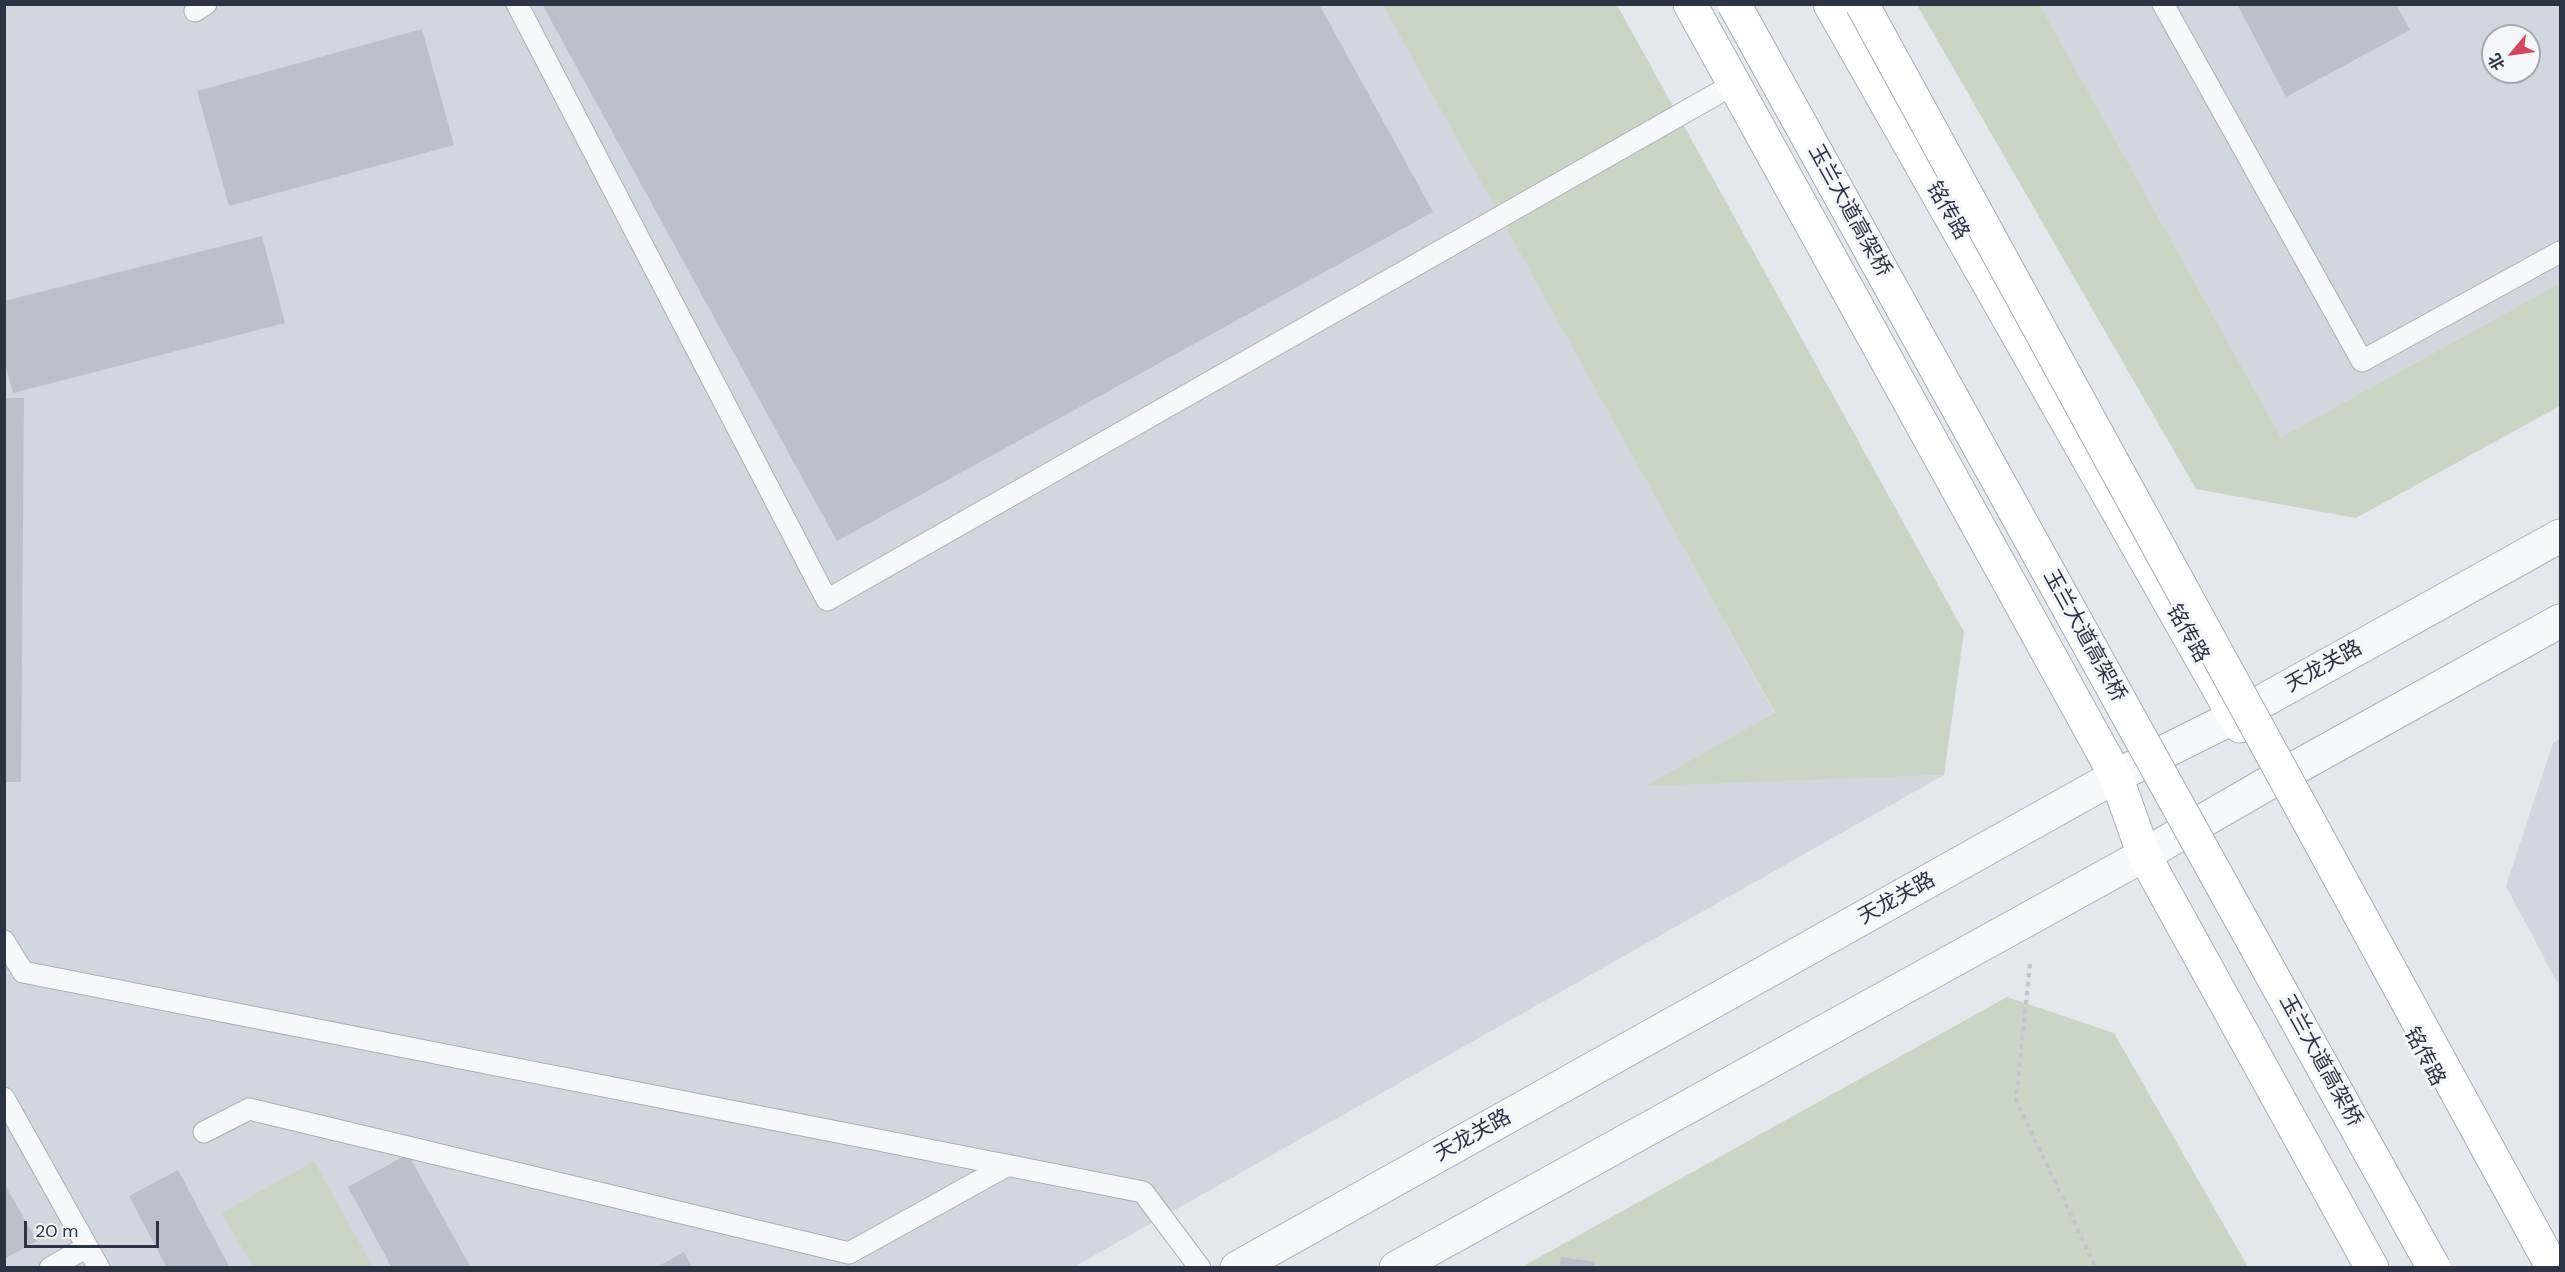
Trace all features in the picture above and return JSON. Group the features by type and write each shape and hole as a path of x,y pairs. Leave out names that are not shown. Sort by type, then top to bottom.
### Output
{"main road":[{"path":"1690,4 2116,777 2144,855 2372,1268"},
{"name":"玉兰大道高架桥","path":"1734,4 2434,1268"},
{"name":"铭传路","path":"1830,4 2234,717 2277,778 2535,1268"},
{"path":"1862,4 2553,1268"}],"street":[{"name":"天龙关路","path":"1237,1268 2116,777 2234,717 2560,536"},
{"path":"1396,1268 2144,855 2277,778 2560,621"}],"lane":[{"path":"517,4 827,600 1734,84"},
{"path":"2163,4 2362,361 2560,252"},
{"path":"4,941 23,972 1143,1192 1200,1268"},
{"path":"4,1098 99,1268"},
{"path":"204,1132 249,1108 849,1253 1008,1165"},
{"path":"50,1268 87,1247"}],"path":[{"path":"2034,915 2016,1100 2096,1268"}],"shaded area":[{"path":"5,5 1385,5 1775,714 1647,785 1944,775 1074,1267 5,1268"},
{"path":"2040,5 2560,5 2560,283 2281,437"},
{"path":"2560,738 2560,988 2506,886 2553,743"}],"green space":[{"path":"1383,5 1617,5 1964,632 1944,775 1645,786 1775,713"},
{"path":"1917,5 2040,5 2281,437 2560,283 2560,406 2356,518 2196,489"},
{"path":"2007,997 2114,1033 2248,1267 1520,1268"},
{"path":"314,1161 373,1267 253,1267 222,1213"}],"building":[{"path":"542,4 1319,4 1433,212 837,541"},
{"path":"2237,4 2396,4 2410,30 2286,97"},
{"path":"422,29 454,145 229,206 197,91"},
{"path":"262,236 285,323 13,393 4,360 4,301"},
{"path":"4,398 24,398 21,782 4,782"},
{"path":"408,1154 471,1268 392,1268 348,1187"},
{"path":"178,1170 230,1268 167,1268 129,1196"},
{"path":"4,1183 37,1241 4,1259"},
{"path":"684,1252 693,1268 655,1268"},
{"path":"1561,1257 1595,1262 1594,1268 1559,1268"}]}
